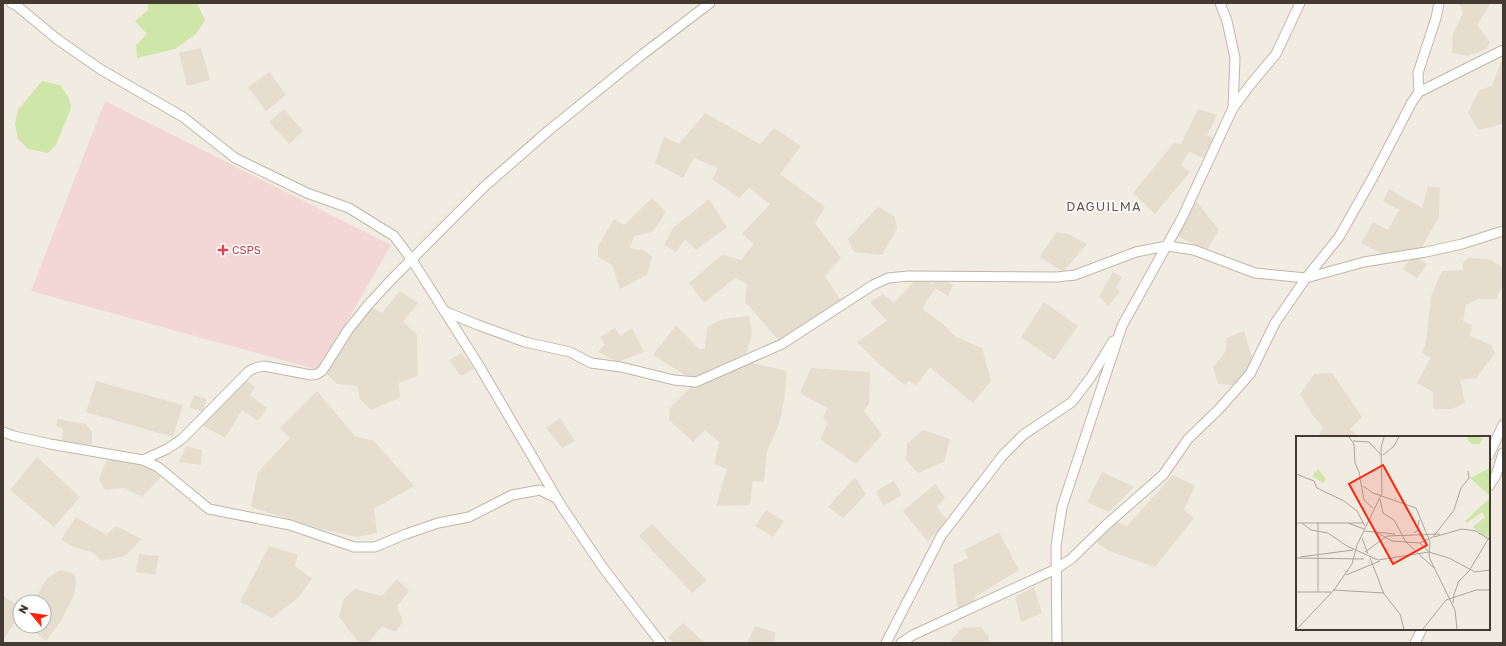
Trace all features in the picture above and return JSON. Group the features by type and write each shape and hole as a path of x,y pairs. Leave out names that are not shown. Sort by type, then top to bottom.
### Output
{"street":[{"path":"11,3 16,5 56,39 100,69 183,117 235,158 307,193 349,208 394,236 412,260 478,364 557,499 604,569 661,643"},
{"path":"142,460 167,449 182,439 248,371 264,366 311,375 322,371 348,330 392,279 485,186 548,131 643,54 710,3"},
{"path":"1220,3 1227,21 1235,58 1233,108"},
{"path":"886,643 941,536 1013,445 1023,435 1072,402 1091,377 1122,326 1167,246 1204,174 1233,108 1276,54 1300,3"},
{"path":"1419,92 1418,73 1436,18 1439,3"},
{"path":"901,643 913,635 1056,569 1071,559 1106,525 1163,476 1188,439 1250,374 1275,323 1306,278 1339,237 1412,102 1419,92 1503,50"},
{"path":"444,311 525,342 570,352 591,363 621,367 674,380 696,382 782,344 873,285 888,278 908,276 1057,278 1075,275 1136,252 1167,246 1194,250 1255,273 1306,278 1364,262 1426,252 1462,244 1503,231"},
{"path":"1057,643 1058,620 1056,546 1062,507 1122,326"},
{"path":"1490,453 1503,424"},
{"path":"3,432 35,441 142,460 164,471 209,509 290,525 354,548 375,547 438,523 469,517 512,495 540,490 557,499"},
{"path":"1490,484 1496,475 1503,453"},
{"path":"1415,643 1422,630"}],"shaded area":[{"path":"1459,3 1491,3 1477,25 1490,42 1486,49 1468,56 1452,53 1453,34 1463,13"},
{"path":"201,48 210,80 187,86 179,53"},
{"path":"1501,61 1503,62 1503,124 1479,130 1468,113 1479,90 1492,86"},
{"path":"269,72 286,95 266,111 248,87"},
{"path":"105,101 391,245 319,370 31,291"},
{"path":"284,109 303,131 289,144 269,122"},
{"path":"1198,109 1217,115 1207,135 1213,138 1203,158 1189,152 1181,165 1190,172 1155,214 1133,193 1174,143 1181,144"},
{"path":"705,113 760,144 774,128 801,146 780,174 825,207 815,223 841,258 825,276 843,304 782,344 745,302 747,284 735,278 704,303 689,283 722,255 741,260 754,244 742,234 770,204 749,188 739,198 712,179 718,168 694,158 683,178 655,163 664,137 679,144"},
{"path":"1428,186 1440,188 1439,217 1422,247 1385,255 1361,243 1373,222 1388,230 1399,210 1383,201 1389,189 1422,208"},
{"path":"652,198 666,212 652,232 634,236 630,248 645,251 652,257 647,275 620,289 612,265 598,257 598,246 614,219 624,225"},
{"path":"709,199 727,227 696,250 685,239 676,252 664,245 673,228"},
{"path":"1196,201 1219,230 1207,250 1177,236"},
{"path":"878,207 895,217 897,228 882,255 854,252 848,239"},
{"path":"1056,232 1068,234 1087,244 1063,272 1040,257"},
{"path":"1413,255 1427,264 1417,279 1403,269"},
{"path":"1469,258 1490,259 1503,268 1503,285 1496,299 1478,299 1466,305 1463,322 1472,325 1470,336 1491,345 1495,353 1476,378 1460,380 1465,403 1452,409 1433,409 1433,392 1417,383 1431,358 1422,353 1426,343 1431,296 1442,271 1463,270 1463,263"},
{"path":"1113,272 1122,277 1116,288 1120,292 1108,306 1099,296"},
{"path":"918,277 933,284 938,277 953,285 948,296 935,288 922,309 942,323 956,337 982,348 991,381 973,403 930,367 916,385 909,381 905,385 880,365 857,342 887,321 870,302 883,294 894,303"},
{"path":"400,291 418,303 403,322 417,335 418,376 399,383 400,398 371,410 360,399 357,386 337,384 325,372 368,305 382,313"},
{"path":"1044,302 1078,326 1054,360 1021,337"},
{"path":"749,316 752,334 744,361 787,371 784,401 779,424 767,451 764,482 753,481 750,505 716,506 727,469 714,464 719,442 705,430 693,442 669,420 669,409 696,382 653,355 676,325 700,350 705,348 707,327 723,319"},
{"path":"615,328 620,336 632,328 644,352 617,362 598,352 605,344 600,337"},
{"path":"1244,331 1252,358 1245,375 1233,385 1218,384 1213,367 1226,351 1227,338"},
{"path":"462,353 474,369 461,376 449,360"},
{"path":"811,368 870,372 869,403 864,411 882,435 856,464 820,439 828,422 823,419 827,408 800,393"},
{"path":"1332,373 1362,417 1350,429 1359,436 1318,436 1323,427 1313,416 1300,394 1314,374"},
{"path":"243,377 255,387 250,395 267,408 258,421 242,410 225,438 198,423"},
{"path":"96,381 183,405 173,437 86,412"},
{"path":"317,391 355,436 374,441 414,486 374,509 377,533 357,537 321,529 251,507 258,472 290,438 280,428"},
{"path":"194,395 207,399 202,412 189,407"},
{"path":"560,418 575,441 562,448 546,428"},
{"path":"57,419 86,424 92,432 92,445 62,441 63,429 56,426"},
{"path":"923,430 950,439 944,462 918,473 906,460 907,444"},
{"path":"186,446 202,450 201,465 179,462"},
{"path":"37,457 80,497 54,527 10,490"},
{"path":"115,459 138,462 161,477 142,497 124,488 105,490 99,480 106,461"},
{"path":"1102,472 1134,487 1109,512 1087,502"},
{"path":"1173,475 1195,486 1184,510 1194,518 1155,567 1109,551 1092,539 1112,520 1127,526"},
{"path":"855,477 866,494 843,518 828,507"},
{"path":"894,481 902,495 883,506 876,491"},
{"path":"935,484 945,498 937,507 947,520 928,542 903,511"},
{"path":"766,510 784,521 773,537 755,526"},
{"path":"76,517 106,535 116,526 142,539 125,556 102,561 92,552 74,547 61,540"},
{"path":"652,524 707,580 692,593 639,536"},
{"path":"999,532 1019,570 975,597 977,606 958,612 953,565 968,558 964,550"},
{"path":"269,546 298,555 295,566 312,579 298,598 272,618 240,602"},
{"path":"139,554 159,556 155,575 136,572"},
{"path":"60,570 74,574 76,581 74,595 61,621 52,633 52,594 38,594 47,578"},
{"path":"397,579 409,591 397,606 403,622 395,632 382,626 368,643 359,643 339,617 343,600 355,589 382,596"},
{"path":"1034,587 1042,613 1021,622 1015,597"},
{"path":"3,596 12,601 12,627 3,641"},
{"path":"683,623 705,643 674,643 668,637"},
{"path":"755,626 776,633 773,643 747,643"},
{"path":"981,627 989,637 989,643 952,643 951,640 962,628"},
{"path":"37,634 51,634 46,641"}],"green space":[{"path":"148,3 197,3 205,20 196,34 175,49 137,58 136,45 147,34 135,21 148,10"},
{"path":"42,81 60,85 69,98 71,108 56,145 48,153 28,149 18,139 15,124 18,110"}],"place":[{"name":"CSPS","path":"223,250"}],"district":[{"name":"DAGUILMA","path":"1104,206"}]}
